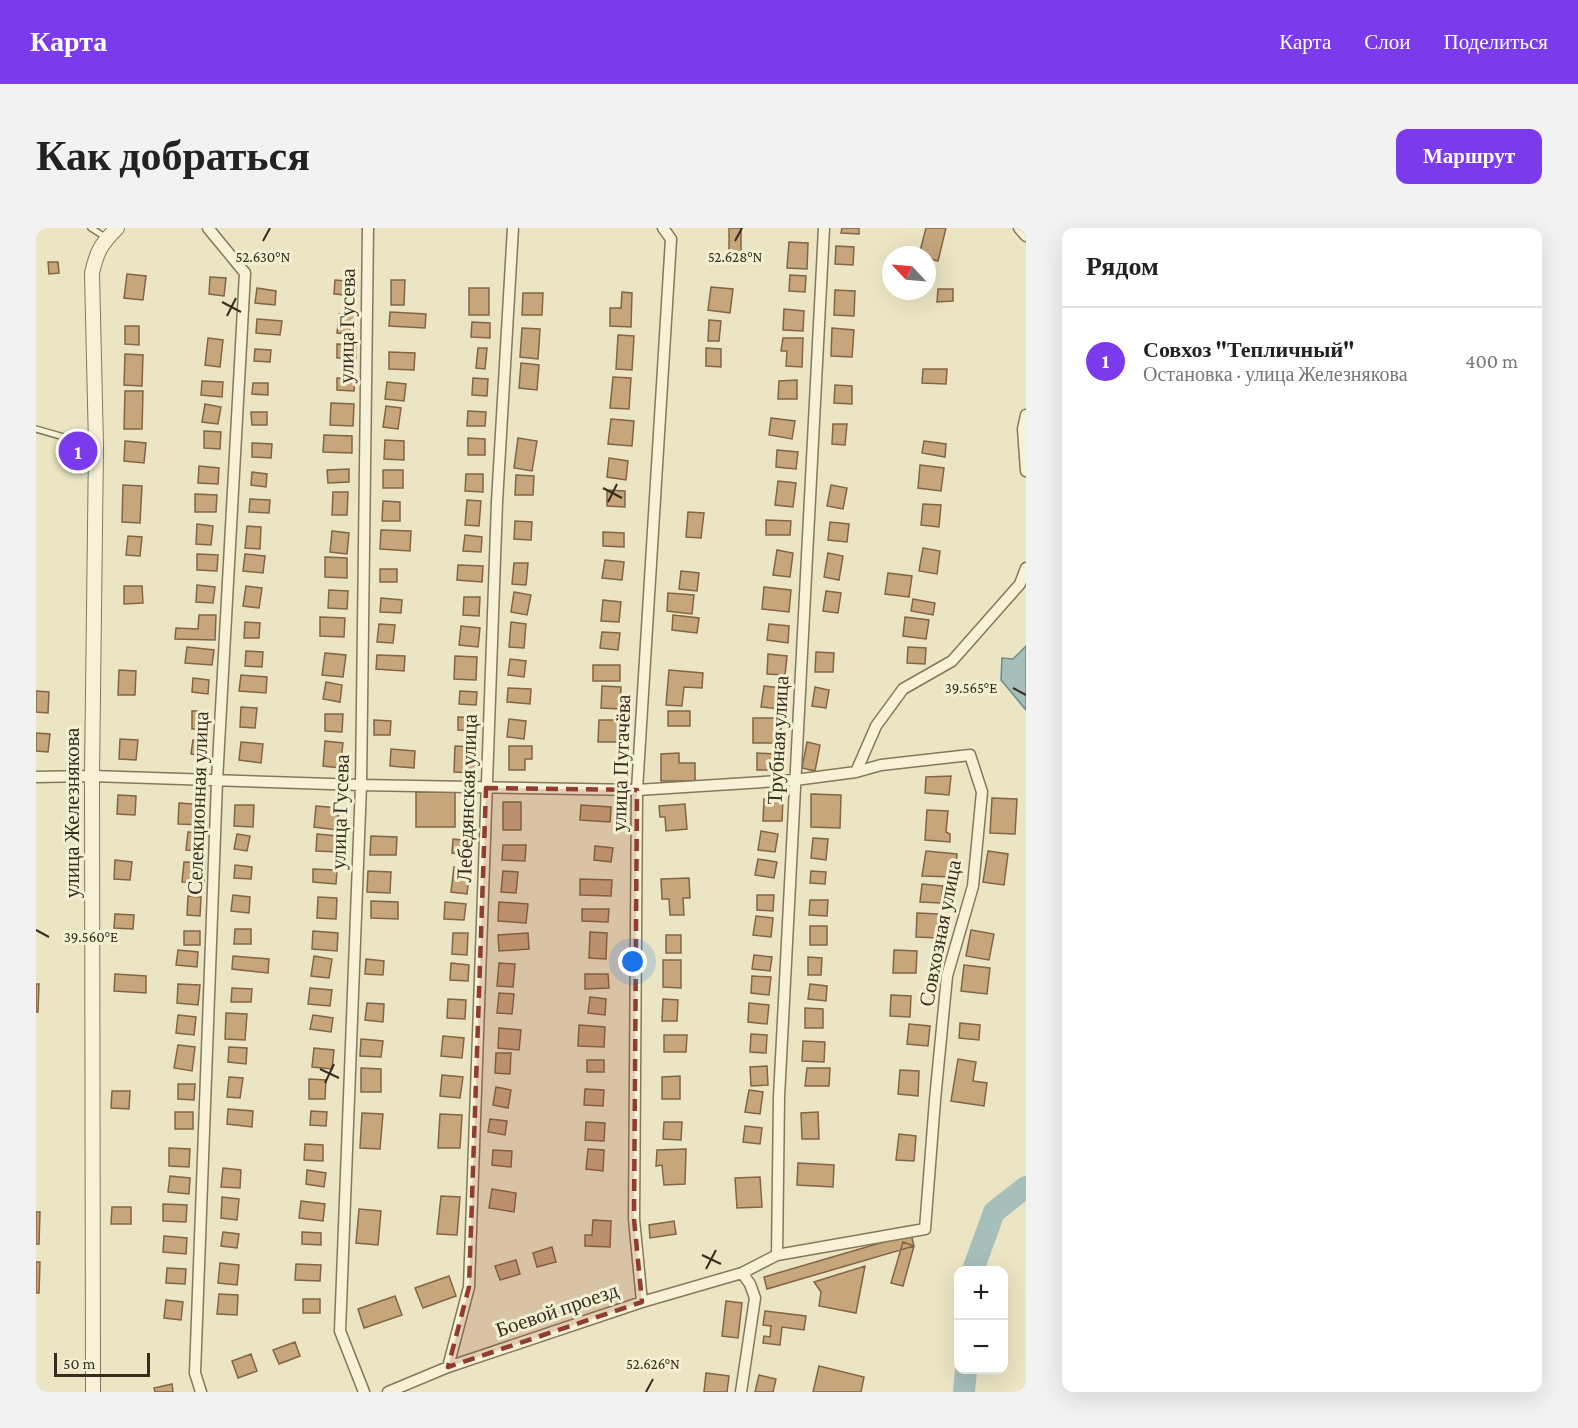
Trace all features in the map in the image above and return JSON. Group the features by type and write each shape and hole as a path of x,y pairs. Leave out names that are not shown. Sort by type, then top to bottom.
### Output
{"street":[{"name":"улица Железнякова","path":"93,1392 92,776 96,446 92,273 97,253 117,228"},
{"name":"Селекционная улица","path":"201,1392 195,1373 217,781 245,273 208,228"},
{"name":"улица Гусева","path":"364,1392 340,1331 361,785 368,228"},
{"name":"Лебедянская улица","path":"447,1367 469,1287 497,502 513,228"},
{"name":"улица Пугачёва","path":"642,1302 634,1219 637,790 671,239 663,228"},
{"name":"Трубная улица","path":"777,1255 779,1097 824,228"},
{"path":"1019,228 1026,236"},
{"path":"1026,415 1023,429 1026,471"},
{"path":"36,777 92,776 361,785 637,790 795,780 856,772 876,726 903,689 952,661 1020,584 1026,568"},
{"name":"Совхозная улица","path":"742,1273 777,1255 925,1229 934,1100 947,976 973,886 982,792 970,755 881,765 856,772"},
{"path":"741,1392 755,1298 750,1284 742,1273"},
{"name":"Боевой проезд","path":"388,1392 447,1367 642,1302 742,1273"}],"lane":[{"path":"91,228 107,238"},
{"path":"36,429 96,446"}],"highlighted area":[{"path":"486,788 637,790 634,1219 642,1302 448,1367 469,1287"}],"water":[{"path":"1026,646 1026,710 1001,680 1002,658 1013,659"}],"building":[{"path":"729,228 741,228 741,253 729,253"},
{"path":"842,228 859,228 859,234 841,233"},
{"path":"926,228 946,228 938,261 936,260 936,246 921,246"},
{"path":"789,242 808,243 807,269 787,268"},
{"path":"836,246 854,247 853,265 835,264"},
{"path":"48,262 58,262 59,273 49,274"},
{"path":"127,274 146,276 143,300 124,298"},
{"path":"790,275 806,276 805,292 789,291"},
{"path":"210,277 226,278 224,296 209,294"},
{"path":"335,280 357,282 356,296 334,294"},
{"path":"391,280 405,280 404,305 391,305"},
{"path":"711,287 733,289 730,313 708,310"},
{"path":"257,288 276,291 275,305 255,303"},
{"path":"469,288 489,288 489,315 469,315"},
{"path":"938,289 953,289 953,301 937,302"},
{"path":"835,290 855,291 854,316 834,315"},
{"path":"622,292 632,293 631,327 610,326 610,308 621,308"},
{"path":"523,293 543,293 542,315 522,315"},
{"path":"784,309 804,311 803,331 783,330"},
{"path":"390,312 426,314 425,328 389,326"},
{"path":"339,314 356,315 354,335 337,333"},
{"path":"257,319 282,321 280,335 256,333"},
{"path":"709,320 721,321 719,341 708,341"},
{"path":"472,322 490,323 490,338 471,337"},
{"path":"125,326 139,326 139,345 125,344"},
{"path":"522,328 540,329 538,359 520,357"},
{"path":"832,328 854,330 852,357 831,356"},
{"path":"618,335 634,336 632,370 616,369"},
{"path":"208,338 223,340 220,367 205,365"},
{"path":"783,338 803,338 802,367 786,366 787,351 781,351"},
{"path":"337,344 356,345 356,358 337,358"},
{"path":"478,348 487,348 485,369 476,368"},
{"path":"706,348 721,349 721,367 706,366"},
{"path":"255,349 271,350 270,362 254,361"},
{"path":"389,352 415,353 414,370 389,369"},
{"path":"125,354 143,355 142,386 124,385"},
{"path":"521,363 539,365 537,390 519,388"},
{"path":"923,369 947,369 946,384 922,383"},
{"path":"613,377 631,378 629,409 610,408"},
{"path":"337,378 355,379 354,391 337,390"},
{"path":"473,378 488,379 487,396 472,395"},
{"path":"797,380 797,399 778,399 779,381"},
{"path":"202,381 223,382 222,397 201,395"},
{"path":"387,382 406,384 404,401 385,399"},
{"path":"253,383 268,383 268,395 252,394"},
{"path":"835,385 852,386 852,404 834,403"},
{"path":"125,391 143,391 142,429 124,429"},
{"path":"331,403 354,404 353,426 330,425"},
{"path":"205,404 221,407 218,424 202,422"},
{"path":"386,406 401,408 398,429 383,427"},
{"path":"468,411 486,412 485,426 467,426"},
{"path":"251,412 267,412 267,425 252,425"},
{"path":"771,418 795,421 792,439 769,435"},
{"path":"611,419 634,421 632,446 608,444"},
{"path":"833,424 847,424 845,445 832,444"},
{"path":"204,431 221,432 220,449 204,448"},
{"path":"324,435 352,436 352,453 323,452"},
{"path":"468,438 485,439 485,455 468,455"},
{"path":"518,438 537,441 532,471 514,468"},
{"path":"385,440 404,441 404,460 384,459"},
{"path":"125,441 146,443 144,463 124,461"},
{"path":"924,441 946,444 945,457 922,453"},
{"path":"252,443 272,444 271,458 252,457"},
{"path":"777,450 798,452 796,469 776,467"},
{"path":"609,458 628,461 626,480 607,477"},
{"path":"920,465 944,468 941,491 918,488"},
{"path":"199,466 219,468 218,484 198,483"},
{"path":"349,469 349,482 328,483 327,470"},
{"path":"383,470 403,470 403,488 383,488"},
{"path":"252,472 267,474 266,487 251,485"},
{"path":"466,474 483,474 483,492 465,491"},
{"path":"516,475 534,476 533,495 515,495"},
{"path":"778,481 796,483 793,507 775,505"},
{"path":"123,485 142,486 140,523 122,522"},
{"path":"831,485 847,488 843,509 827,506"},
{"path":"607,490 625,491 625,507 607,506"},
{"path":"333,492 348,492 347,515 332,515"},
{"path":"195,494 217,495 216,512 195,512"},
{"path":"250,499 270,500 269,513 249,512"},
{"path":"467,500 481,501 479,526 465,525"},
{"path":"383,501 400,502 400,521 382,521"},
{"path":"923,504 941,505 939,527 921,525"},
{"path":"688,512 704,513 701,538 686,537"},
{"path":"766,520 791,521 790,535 766,535"},
{"path":"515,521 532,522 531,540 514,539"},
{"path":"830,522 849,524 847,542 828,540"},
{"path":"197,524 213,526 211,545 196,544"},
{"path":"247,526 261,527 260,549 245,548"},
{"path":"381,530 411,531 410,551 380,549"},
{"path":"332,531 349,533 347,554 330,552"},
{"path":"603,532 624,533 624,547 603,546"},
{"path":"465,535 482,537 481,552 463,551"},
{"path":"128,536 142,537 140,556 126,555"},
{"path":"923,548 940,551 937,574 919,571"},
{"path":"777,550 793,553 790,577 773,575"},
{"path":"828,553 843,556 839,580 824,577"},
{"path":"197,554 218,555 217,571 197,570"},
{"path":"245,554 265,556 263,573 243,571"},
{"path":"325,557 347,558 347,578 325,577"},
{"path":"605,560 624,562 622,580 602,578"},
{"path":"514,563 528,563 526,585 512,584"},
{"path":"458,565 483,566 482,582 457,580"},
{"path":"380,569 397,569 397,582 380,582"},
{"path":"681,571 699,573 697,591 679,589"},
{"path":"888,573 912,576 909,597 885,594"},
{"path":"197,585 215,587 213,603 196,602"},
{"path":"124,586 142,586 143,603 124,604"},
{"path":"246,586 262,588 259,608 243,606"},
{"path":"764,587 791,590 789,612 762,609"},
{"path":"329,590 348,591 347,609 328,608"},
{"path":"826,591 841,593 838,613 823,611"},
{"path":"514,592 531,595 527,615 511,612"},
{"path":"668,593 694,595 692,614 667,611"},
{"path":"464,597 480,597 479,616 463,615"},
{"path":"381,598 402,600 401,613 380,612"},
{"path":"913,599 935,603 933,615 911,611"},
{"path":"603,600 621,602 619,622 601,621"},
{"path":"199,615 216,615 215,640 175,639 176,628 198,629"},
{"path":"673,615 699,618 697,633 672,630"},
{"path":"320,617 345,618 344,637 320,636"},
{"path":"905,617 929,620 926,639 903,636"},
{"path":"245,622 260,623 259,638 244,638"},
{"path":"511,622 526,624 524,648 509,647"},
{"path":"379,624 395,625 393,643 377,642"},
{"path":"769,624 789,626 788,643 767,640"},
{"path":"461,626 480,628 478,647 459,645"},
{"path":"602,632 620,633 618,650 600,648"},
{"path":"187,647 214,650 212,665 185,663"},
{"path":"908,647 926,648 925,664 907,663"},
{"path":"246,651 263,652 262,667 245,666"},
{"path":"816,652 834,653 833,672 815,672"},
{"path":"325,653 346,655 343,677 322,675"},
{"path":"768,654 787,656 785,675 767,674"},
{"path":"377,655 405,656 404,671 376,669"},
{"path":"455,656 477,657 476,680 454,679"},
{"path":"510,659 526,661 524,677 508,675"},
{"path":"593,665 620,665 620,681 593,681"},
{"path":"119,670 136,671 135,695 118,695"},
{"path":"669,670 703,673 702,688 684,687 682,706 666,705"},
{"path":"241,675 267,677 266,693 239,691"},
{"path":"193,678 209,680 208,694 192,692"},
{"path":"326,682 342,685 340,702 323,699"},
{"path":"602,686 621,687 620,709 601,708"},
{"path":"764,686 782,688 780,709 761,707"},
{"path":"815,687 829,690 826,708 812,706"},
{"path":"508,688 531,689 530,704 507,702"},
{"path":"36,691 49,692 48,713 36,712"},
{"path":"460,691 477,692 476,705 459,704"},
{"path":"241,707 257,708 255,728 240,727"},
{"path":"192,711 208,711 207,729 192,729"},
{"path":"668,711 690,711 690,726 668,726"},
{"path":"325,714 343,714 342,732 325,731"},
{"path":"458,717 475,718 474,731 458,730"},
{"path":"753,718 781,718 781,743 753,743"},
{"path":"509,719 526,721 524,739 507,737"},
{"path":"374,720 391,721 390,735 374,735"},
{"path":"599,720 618,720 617,742 598,742"},
{"path":"36,733 50,734 48,752 36,751"},
{"path":"120,739 138,740 136,760 119,759"},
{"path":"193,740 208,743 206,757 191,754"},
{"path":"325,741 343,743 340,768 323,766"},
{"path":"241,742 263,744 261,763 239,760"},
{"path":"807,742 820,745 815,771 802,768"},
{"path":"455,746 476,747 475,773 454,772"},
{"path":"509,746 532,746 532,759 525,759 525,770 509,770"},
{"path":"391,749 415,751 414,768 390,766"},
{"path":"679,753 679,763 695,763 695,781 661,781 661,754"},
{"path":"757,753 775,754 775,770 757,770"},
{"path":"951,776 949,795 925,793 926,777"},
{"path":"416,792 455,792 455,827 416,827"},
{"path":"811,794 841,795 840,828 811,827"},
{"path":"118,795 136,796 135,815 117,814"},
{"path":"992,798 1017,799 1015,834 990,833"},
{"path":"764,799 783,799 782,821 763,821"},
{"path":"503,802 521,802 521,830 503,830"},
{"path":"179,803 206,805 205,825 178,824"},
{"path":"685,804 687,829 666,831 665,817 660,817 659,806"},
{"path":"235,805 254,805 253,827 234,826"},
{"path":"581,805 611,807 610,822 580,820"},
{"path":"316,806 339,808 337,830 314,827"},
{"path":"927,810 948,811 946,832 950,834 950,842 925,840"},
{"path":"761,831 778,834 775,852 758,850"},
{"path":"188,832 204,833 202,851 186,850"},
{"path":"237,834 250,836 247,851 234,849"},
{"path":"317,834 338,836 337,852 316,851"},
{"path":"371,836 397,837 396,855 370,855"},
{"path":"813,838 828,839 826,860 811,858"},
{"path":"453,839 469,841 468,855 452,853"},
{"path":"503,845 526,845 525,861 502,860"},
{"path":"595,846 613,848 611,862 594,860"},
{"path":"926,851 957,854 955,877 922,876"},
{"path":"988,851 1008,854 1004,885 983,882"},
{"path":"758,859 777,862 774,878 755,875"},
{"path":"115,860 132,862 130,880 114,879"},
{"path":"184,862 205,863 204,883 182,882"},
{"path":"235,865 252,867 251,879 234,878"},
{"path":"454,867 470,869 467,894 451,892"},
{"path":"313,869 337,870 336,884 313,882"},
{"path":"368,871 391,872 390,893 367,892"},
{"path":"503,871 518,872 516,893 501,892"},
{"path":"811,871 826,872 825,884 810,883"},
{"path":"689,878 690,898 683,898 684,915 670,915 669,899 662,899 661,879"},
{"path":"580,879 612,880 611,896 580,895"},
{"path":"922,884 943,886 941,903 920,902"},
{"path":"233,895 250,897 249,913 231,911"},
{"path":"757,895 774,895 773,911 757,910"},
{"path":"188,896 201,897 200,916 187,915"},
{"path":"318,897 337,898 336,919 317,918"},
{"path":"810,900 828,900 827,916 809,915"},
{"path":"371,901 398,902 398,919 371,918"},
{"path":"445,902 466,904 464,920 444,919"},
{"path":"499,902 528,904 526,923 498,921"},
{"path":"582,909 609,909 608,922 582,921"},
{"path":"917,913 939,914 938,938 916,937"},
{"path":"115,914 134,915 133,929 114,928"},
{"path":"756,916 773,918 771,937 753,935"},
{"path":"810,926 827,926 827,945 810,945"},
{"path":"235,929 251,929 251,944 234,944"},
{"path":"971,930 994,934 989,960 966,956"},
{"path":"184,931 200,931 200,945 184,945"},
{"path":"313,931 338,933 337,951 312,949"},
{"path":"590,932 607,933 606,959 589,958"},
{"path":"453,933 468,933 467,955 452,954"},
{"path":"528,933 529,949 499,951 498,935"},
{"path":"666,935 681,935 681,953 666,953"},
{"path":"178,950 198,952 197,967 176,965"},
{"path":"894,950 917,951 916,973 893,973"},
{"path":"754,955 772,957 770,971 752,969"},
{"path":"233,956 269,959 268,973 232,969"},
{"path":"314,956 332,959 329,978 311,976"},
{"path":"808,957 822,958 821,975 808,975"},
{"path":"366,959 384,961 383,975 365,974"},
{"path":"663,960 681,960 681,988 663,987"},
{"path":"451,963 469,965 468,981 450,980"},
{"path":"499,963 515,964 513,987 497,986"},
{"path":"964,965 990,968 987,994 961,991"},
{"path":"115,974 146,976 146,993 114,991"},
{"path":"585,974 608,974 609,988 585,989"},
{"path":"752,976 771,977 769,995 751,993"},
{"path":"36,984 39,984 38,1012 36,1012"},
{"path":"178,984 200,985 198,1005 177,1003"},
{"path":"810,984 827,986 826,1001 808,999"},
{"path":"232,988 252,989 251,1002 231,1002"},
{"path":"310,988 332,990 330,1006 308,1004"},
{"path":"499,993 514,994 512,1014 497,1013"},
{"path":"891,995 911,996 910,1017 890,1016"},
{"path":"590,997 606,999 605,1015 588,1013"},
{"path":"448,999 466,1000 465,1019 447,1018"},
{"path":"663,999 678,1000 677,1021 662,1021"},
{"path":"367,1003 384,1004 383,1022 365,1020"},
{"path":"749,1003 769,1005 767,1024 748,1022"},
{"path":"805,1008 823,1009 823,1028 805,1028"},
{"path":"226,1013 247,1014 245,1040 225,1039"},
{"path":"178,1015 196,1017 194,1035 176,1033"},
{"path":"313,1015 333,1018 331,1032 310,1029"},
{"path":"960,1023 980,1025 979,1040 959,1038"},
{"path":"909,1024 930,1026 928,1046 907,1044"},
{"path":"579,1025 605,1027 604,1047 578,1046"},
{"path":"499,1028 521,1030 519,1050 498,1048"},
{"path":"751,1034 767,1035 766,1053 750,1052"},
{"path":"664,1035 687,1035 686,1052 664,1052"},
{"path":"443,1036 464,1038 462,1058 441,1056"},
{"path":"361,1039 383,1041 381,1057 360,1056"},
{"path":"803,1041 825,1042 824,1062 802,1061"},
{"path":"178,1045 195,1047 192,1071 174,1068"},
{"path":"229,1047 247,1048 246,1064 228,1062"},
{"path":"314,1048 334,1050 332,1069 312,1067"},
{"path":"496,1053 511,1053 510,1074 495,1073"},
{"path":"958,1059 976,1062 973,1081 987,1083 984,1106 951,1101"},
{"path":"587,1060 604,1060 604,1072 587,1072"},
{"path":"767,1066 768,1085 751,1086 750,1067"},
{"path":"361,1068 381,1069 381,1092 361,1092"},
{"path":"807,1068 830,1068 829,1086 805,1086"},
{"path":"900,1070 919,1071 918,1096 898,1094"},
{"path":"442,1075 463,1077 460,1098 440,1096"},
{"path":"680,1076 680,1099 662,1099 662,1077"},
{"path":"229,1077 243,1078 240,1098 227,1097"},
{"path":"309,1079 326,1080 325,1099 309,1099"},
{"path":"178,1084 195,1084 194,1100 178,1099"},
{"path":"496,1087 511,1090 508,1108 493,1105"},
{"path":"585,1089 604,1090 603,1106 584,1105"},
{"path":"749,1090 763,1092 760,1114 745,1112"},
{"path":"112,1091 130,1091 129,1109 111,1108"},
{"path":"228,1109 253,1111 252,1127 227,1124"},
{"path":"311,1111 327,1112 326,1126 310,1125"},
{"path":"175,1112 193,1112 193,1129 175,1129"},
{"path":"818,1112 819,1139 802,1139 801,1113"},
{"path":"362,1113 383,1114 380,1149 360,1148"},
{"path":"440,1114 462,1115 460,1148 438,1148"},
{"path":"490,1119 507,1121 505,1135 488,1132"},
{"path":"586,1122 605,1123 604,1141 585,1140"},
{"path":"664,1122 682,1122 681,1140 663,1139"},
{"path":"745,1126 762,1128 760,1144 743,1142"},
{"path":"899,1134 916,1136 914,1161 896,1160"},
{"path":"305,1144 323,1145 323,1161 304,1160"},
{"path":"169,1148 190,1149 189,1167 169,1166"},
{"path":"588,1149 604,1150 603,1171 586,1169"},
{"path":"686,1149 685,1184 664,1185 662,1165 656,1166 657,1150"},
{"path":"493,1150 512,1151 511,1167 492,1165"},
{"path":"798,1163 834,1165 833,1187 797,1185"},
{"path":"223,1168 241,1170 240,1188 221,1187"},
{"path":"307,1170 326,1173 324,1187 306,1184"},
{"path":"170,1176 190,1178 189,1194 168,1192"},
{"path":"760,1177 762,1207 737,1208 735,1178"},
{"path":"492,1189 516,1193 514,1212 489,1208"},
{"path":"441,1196 460,1197 457,1235 437,1234"},
{"path":"222,1197 239,1199 237,1220 221,1218"},
{"path":"301,1201 325,1204 323,1221 299,1218"},
{"path":"163,1204 187,1205 186,1222 163,1221"},
{"path":"112,1207 131,1207 131,1224 111,1224"},
{"path":"359,1209 381,1211 378,1245 356,1243"},
{"path":"36,1212 40,1212 39,1244 36,1244"},
{"path":"593,1220 611,1221 610,1247 585,1246 585,1235 592,1235"},
{"path":"674,1221 676,1234 650,1238 649,1225"},
{"path":"223,1232 239,1234 237,1248 221,1246"},
{"path":"302,1232 321,1233 321,1245 302,1244"},
{"path":"911,1234 914,1246 767,1289 764,1277"},
{"path":"164,1236 187,1238 186,1254 163,1252"},
{"path":"903,1242 914,1246 903,1286 891,1283"},
{"path":"552,1247 556,1262 537,1267 533,1253"},
{"path":"516,1260 520,1274 500,1280 495,1266"},
{"path":"36,1262 40,1262 39,1293 36,1293"},
{"path":"220,1263 239,1265 237,1285 218,1283"},
{"path":"296,1264 321,1265 320,1281 295,1280"},
{"path":"865,1266 856,1313 819,1306 821,1292 814,1282"},
{"path":"167,1268 186,1269 185,1284 166,1283"},
{"path":"449,1276 456,1296 423,1308 415,1288"},
{"path":"219,1294 238,1295 237,1315 217,1314"},
{"path":"395,1296 402,1315 364,1328 358,1309"},
{"path":"303,1299 320,1299 320,1313 303,1313"},
{"path":"166,1300 183,1302 181,1320 164,1318"},
{"path":"726,1301 742,1303 738,1338 722,1336"},
{"path":"765,1311 806,1316 804,1330 782,1327 780,1345 763,1343 764,1336 770,1337 771,1326 763,1325"},
{"path":"295,1342 300,1356 279,1364 273,1350"},
{"path":"251,1354 257,1371 238,1378 232,1361"},
{"path":"819,1366 864,1377 861,1392 813,1392"},
{"path":"706,1373 729,1376 727,1392 704,1392"},
{"path":"759,1375 776,1379 773,1392 755,1392"},
{"path":"172,1384 173,1392 155,1392 154,1388"}],"waterway":[{"path":"974,1266 994,1212 1026,1187"},
{"path":"964,1392 966,1374"}],"place":[{"name":"Совхоз \"Тепличный\"","path":"78,451"}]}
